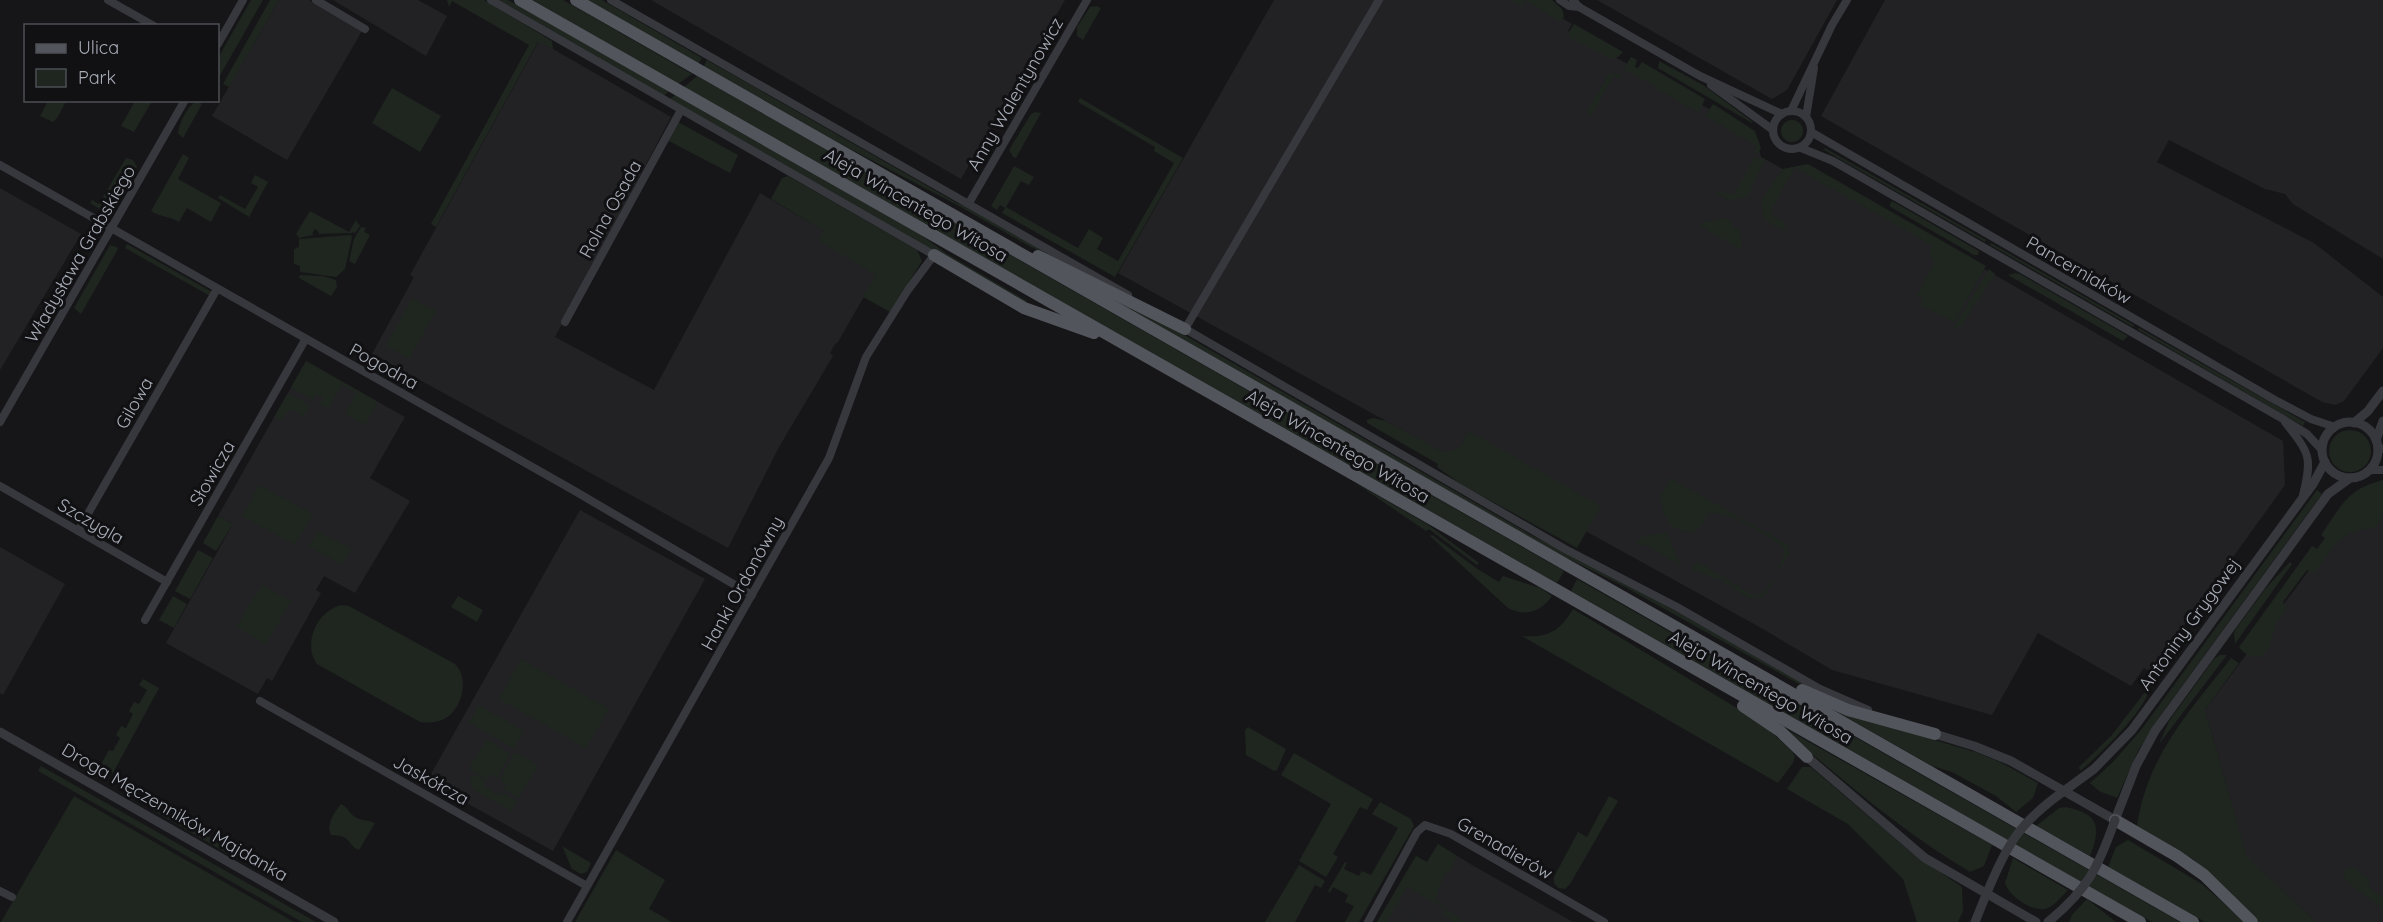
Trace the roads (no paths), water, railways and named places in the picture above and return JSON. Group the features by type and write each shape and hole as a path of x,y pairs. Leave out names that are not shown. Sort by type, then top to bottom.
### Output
{"main road":[{"name":"Aleja Wincentego Witosa","path":"520,0 1665,654 2140,922"},
{"name":"Aleja Wincentego Witosa","path":"576,0 2193,922"},
{"path":"1000,242 1046,259 1185,329"},
{"path":"934,255 1024,308 1121,343"},
{"path":"1277,433 1345,481"},
{"path":"1684,632 1745,659 1828,703 1935,734"},
{"path":"1665,654 1772,725 1807,757"},
{"path":"2115,820 2177,856 2204,875 2253,922"}],"street":[{"path":"108,0 150,24"},
{"path":"219,42 243,0"},
{"path":"316,0 365,29"},
{"name":"Aleja Wincentego Witosa","path":"491,0 934,255"},
{"name":"Aleja Wincentego Witosa","path":"611,0 953,196 969,203 1565,549 1677,607 1820,689 1871,712 1993,753 2115,820"},
{"name":"Anny Walentynowicz","path":"969,203 1087,0"},
{"path":"1185,329 1379,0"},
{"path":"1560,0 1569,6 1579,7"},
{"path":"1573,0 1579,7 1700,76 1782,114"},
{"path":"1791,111 1847,0"},
{"path":"1806,117 1791,111 1777,118 1773,130 1775,139 1782,147 1794,150 1801,148 1810,138 1811,132 1806,117 1816,58"},
{"path":"1700,76 1731,102 1773,130"},
{"name":"Władysława Grabskiego","path":"0,422 184,102"},
{"name":"Rolna Osada","path":"565,322 681,110"},
{"name":"Pancerniaków","path":"1811,132 2275,400 2305,416 2335,427"},
{"name":"Pancerniaków","path":"1801,148 1842,166 2283,419 2307,434 2322,450"},
{"name":"Pogodna","path":"0,165 573,490 752,595"},
{"name":"Hanki Ordonówny","path":"567,922 829,458 866,357 908,290 934,255"},
{"name":"Gilowa","path":"78,531 217,289"},
{"name":"Słowicza","path":"145,620 305,340"},
{"path":"2354,423 2368,411 2383,391"},
{"name":"Pancerniaków","path":"2283,419 2307,455 2309,473 2303,498"},
{"path":"2379,445 2369,430 2354,423 2335,427 2326,437 2322,450 2325,462 2335,474 2350,478 2363,475 2370,470 2376,459 2379,445 2383,421"},
{"name":"Antoniny Grygowej","path":"1975,922 1999,863 2015,834 2036,812 2101,762 2132,730 2303,498 2325,462"},
{"path":"2370,470 2383,470"},
{"name":"Antoniny Grygowej","path":"2048,922 2075,899 2092,876 2101,859 2136,766 2165,717 2328,494 2350,478"},
{"name":"Szczygla","path":"0,486 167,582"},
{"name":"Jaskółcza","path":"260,700 587,886"},
{"name":"Droga Męczenników Majdanka","path":"0,732 334,922"},
{"name":"Aleja Wincentego Witosa","path":"1807,757 1912,848 1938,867 2036,922"},
{"name":"Grenadierów","path":"1368,922 1417,832 1425,825 1451,834 1604,922"},
{"path":"0,891 12,897"}]}
